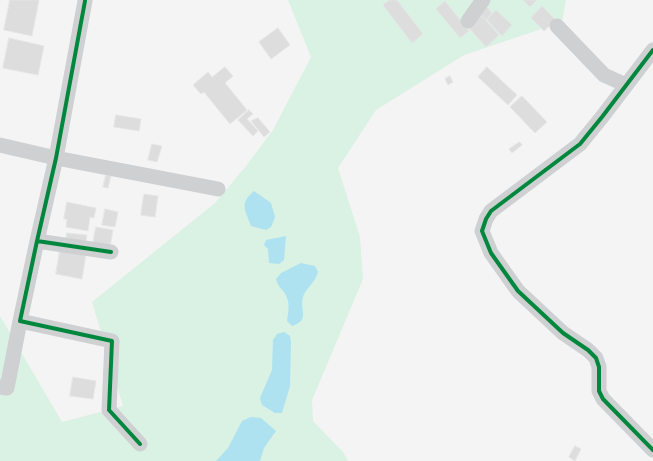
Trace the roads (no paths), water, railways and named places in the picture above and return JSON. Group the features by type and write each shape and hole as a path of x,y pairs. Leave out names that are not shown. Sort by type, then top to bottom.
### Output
{"street":[{"path":"468,22 483,0"},
{"path":"0,388 7,388 37,241 56,158 85,1"},
{"path":"557,26 604,75 626,85"},
{"path":"653,50 580,144 491,211 486,219 482,231 491,253 518,291 562,333 588,350 596,358 599,367 599,391 603,399 653,450"},
{"path":"0,145 56,158 218,189"},
{"path":"37,241 112,252"},
{"path":"20,321 112,341 109,410 140,444"}],"water":[{"path":"254,191 271,203 275,217 271,227 266,230 251,226 245,211 246,200"},
{"path":"286,236 284,260 279,264 269,263 268,249 264,245 266,240"},
{"path":"301,263 315,266 318,272 303,297 303,318 298,324 292,326 287,321 288,300 285,293 278,285 276,279 281,273"},
{"path":"284,332 290,336 291,343 290,386 282,413 275,413 262,405 260,398 272,370 273,340 277,334"},
{"path":"251,417 261,418 276,431 264,448 260,461 216,461 228,448 242,421"}]}
